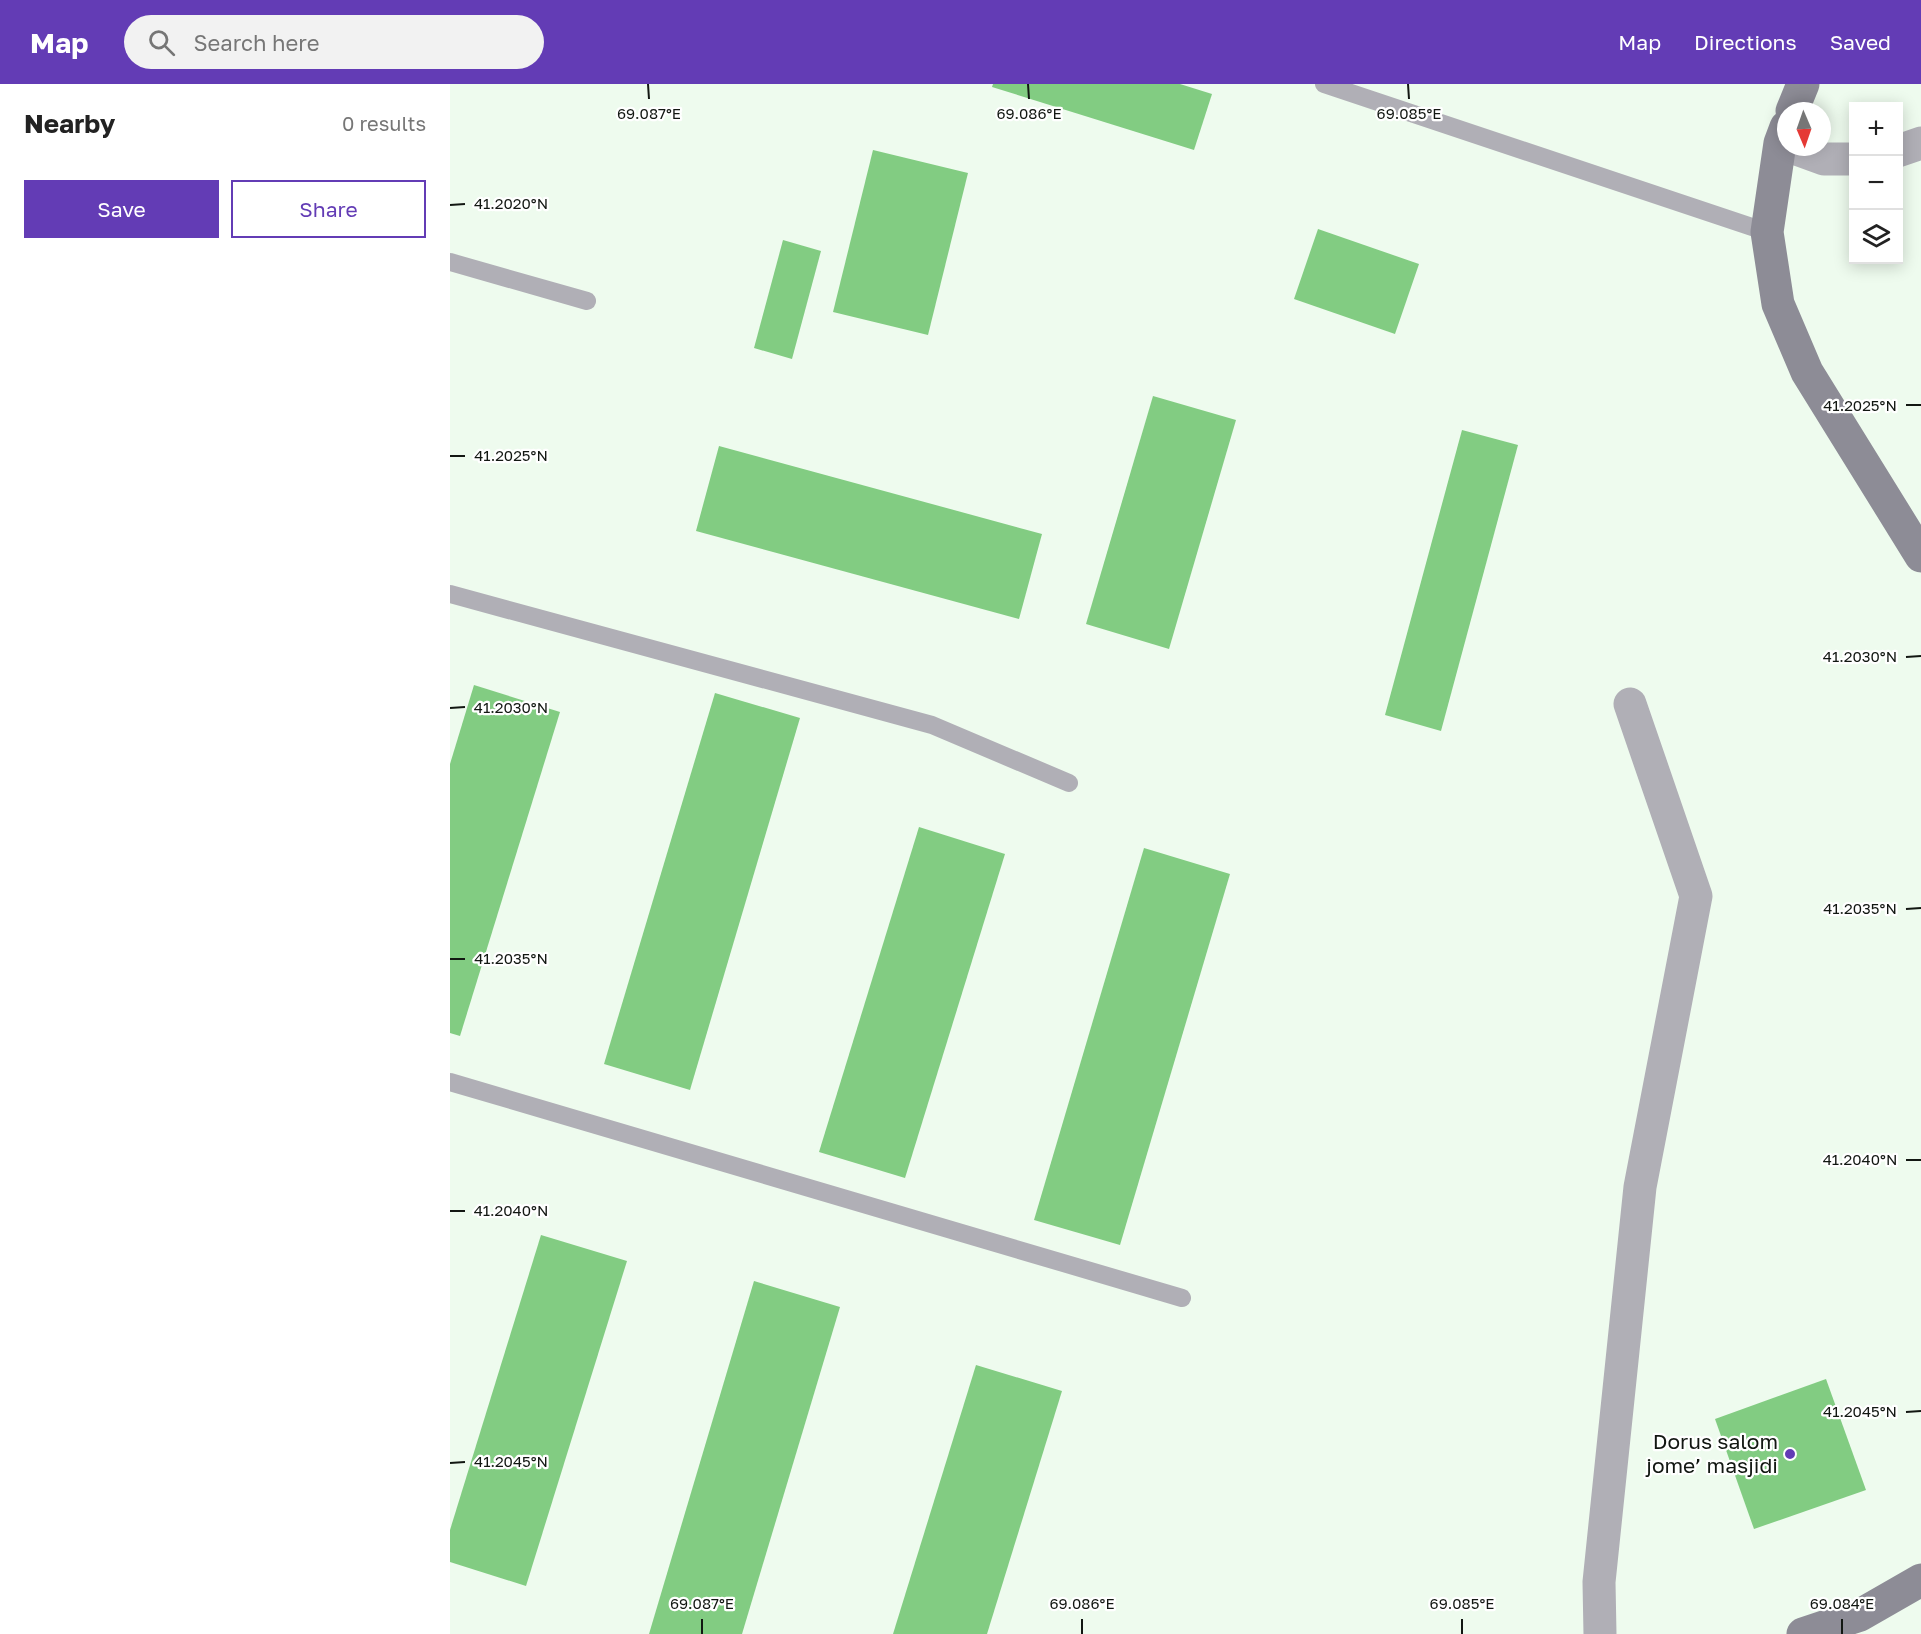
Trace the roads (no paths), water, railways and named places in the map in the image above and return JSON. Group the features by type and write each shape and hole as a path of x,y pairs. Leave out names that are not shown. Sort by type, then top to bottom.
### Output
{"street":[{"path":"1796,102 1803,84"},
{"path":"1903,150 1921,143"},
{"path":"1783,156 1767,232 1778,304 1807,372 1921,556"},
{"path":"1818,156 1824,159 1849,159"},
{"path":"1600,1634 1599,1581 1640,1187 1696,896 1630,704"},
{"path":"1803,1634 1860,1615 1921,1580"}],"lane":[{"path":"1324,84 1767,232"},
{"path":"450,262 587,301"},
{"path":"450,594 932,725 1069,783"},
{"path":"450,1082 1182,1298"}],"place":[{"name":"Dorus salom jome’ masjidi","path":"1790,1454"}]}
